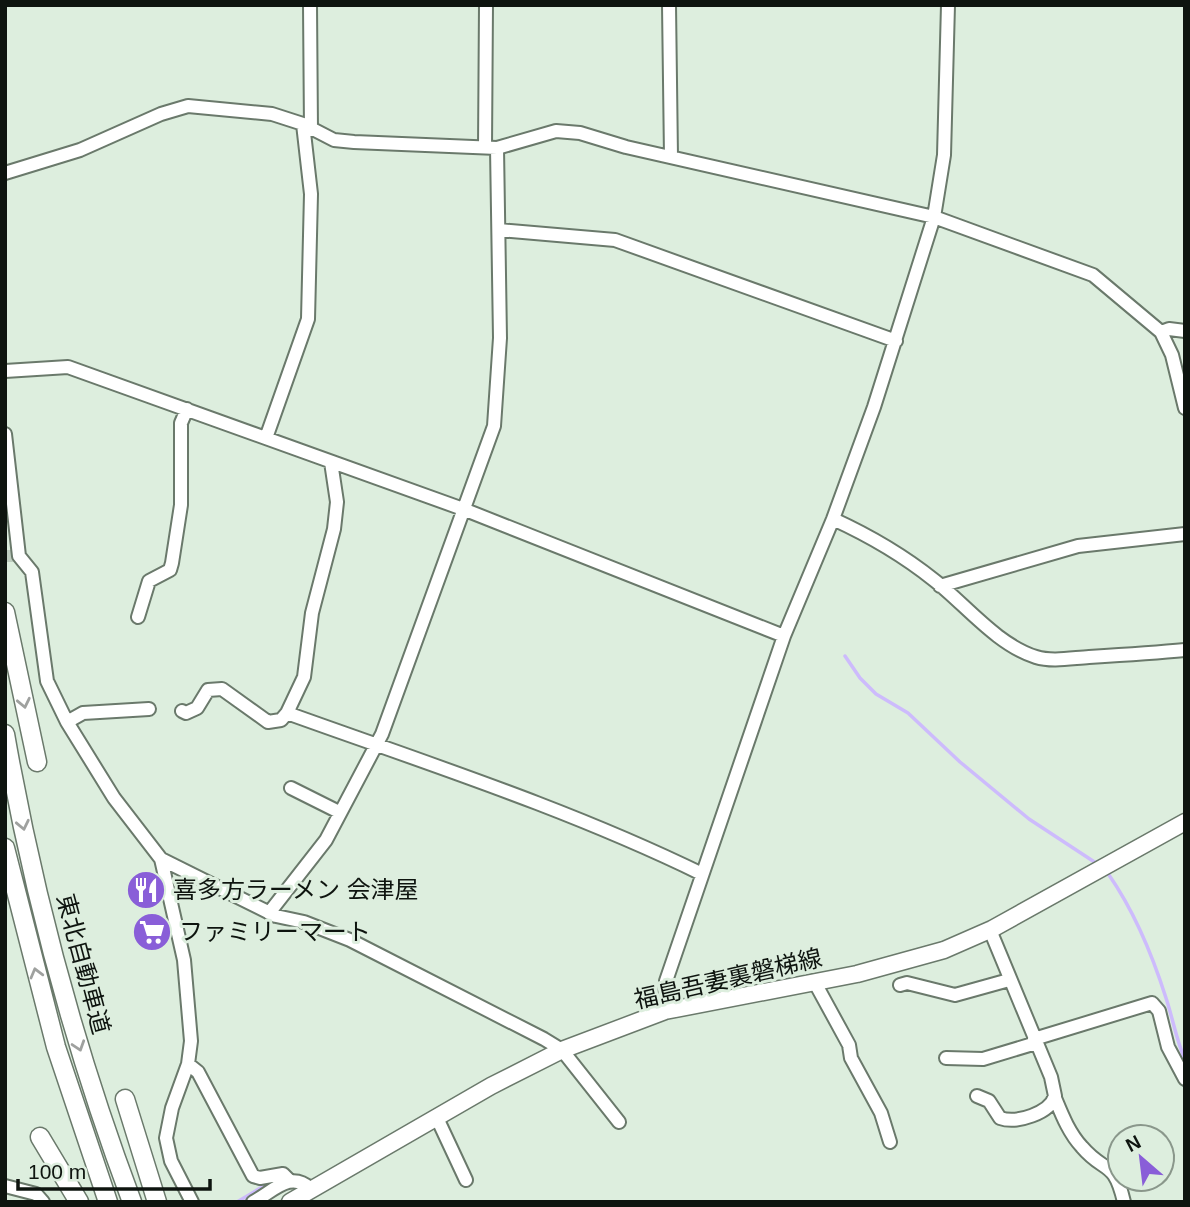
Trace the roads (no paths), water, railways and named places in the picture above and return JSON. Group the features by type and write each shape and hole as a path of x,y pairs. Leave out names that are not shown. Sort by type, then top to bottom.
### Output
{"highway":[{"path":"5,612 37,762"},
{"name":"東北自動車道","path":"5,734 41,906 75,1036 132,1202"},
{"name":"東北自動車道","path":"5,848 56,1047 108,1202"},
{"path":"125,1099 158,1202"},
{"path":"40,1137 79,1202"}],"main road":[{"name":"福島吾妻裏磐梯線","path":"290,1202 436,1118 562,1050 665,1012 905,963 944,950 990,930 1185,822"}],"street":[{"path":"265,438 308,319 311,194 307,127 310,5"},
{"path":"269,913 326,840 376,745 494,426 497,408 499,230 491,147 486,5"},
{"path":"669,5 671,157"},
{"path":"665,1012 666,981 702,874 784,636 834,519 896,341 934,218 944,155 948,5"},
{"path":"5,173 80,150 177,108 188,106 272,114 334,140 491,147 556,131 580,133 934,218 1093,275 1161,332 1172,355 1185,408"},
{"path":"499,230 615,240 896,341"},
{"path":"1161,332 1169,329 1185,331"},
{"path":"5,371 68,368 463,509 784,636"},
{"path":"138,617 149,581 170,570 172,563 181,505 181,423 187,409"},
{"path":"5,434 16,556 32,572 47,681 67,722 114,798 161,859 184,960 191,1041 188,1064 172,1108 166,1138 171,1161 192,1202"},
{"path":"182,711 186,713 197,708 208,690 213,688 222,689 268,722 281,720 287,713 304,677 312,613 334,529 337,502 331,462"},
{"path":"834,519 865,534 940,586 982,623 1017,648 1037,658 1129,657 1185,650"},
{"path":"940,586 1078,546 1185,534"},
{"path":"67,722 83,713 149,709"},
{"path":"287,713 565,815 653,850 702,874"},
{"path":"291,788 339,812"},
{"path":"161,859 269,913 350,940 562,1050 619,1122"},
{"path":"990,930 1053,1082 1055,1098 1083,1149 1116,1175 1124,1202"},
{"path":"900,985 907,983 956,995 1009,980"},
{"path":"814,981 849,1045 851,1058 881,1113 890,1142"},
{"path":"946,1058 983,1059 1152,1003 1159,1011 1168,1047 1185,1079"},
{"path":"188,1064 198,1072 253,1176 260,1178 283,1174 290,1181"},
{"path":"977,1096 989,1101 1000,1118 1012,1120 1047,1108 1055,1098"},
{"path":"436,1118 466,1180"},
{"path":"253,1202 290,1181 302,1181 310,1189"},
{"path":"5,1186 36,1194 43,1202"}],"waterway":[{"path":"845,656 860,678 876,694 908,713 960,762 1029,819 1096,863"},
{"path":"1109,875 1135,919 1149,951 1185,1060"},
{"path":"237,1202 274,1180"}],"tunnel":[{"path":"5,556 13,556"}],"place":[{"name":"喜多方ラーメン 会津屋","path":"146,890"},
{"name":"ファミリーマート","path":"152,932"}]}
